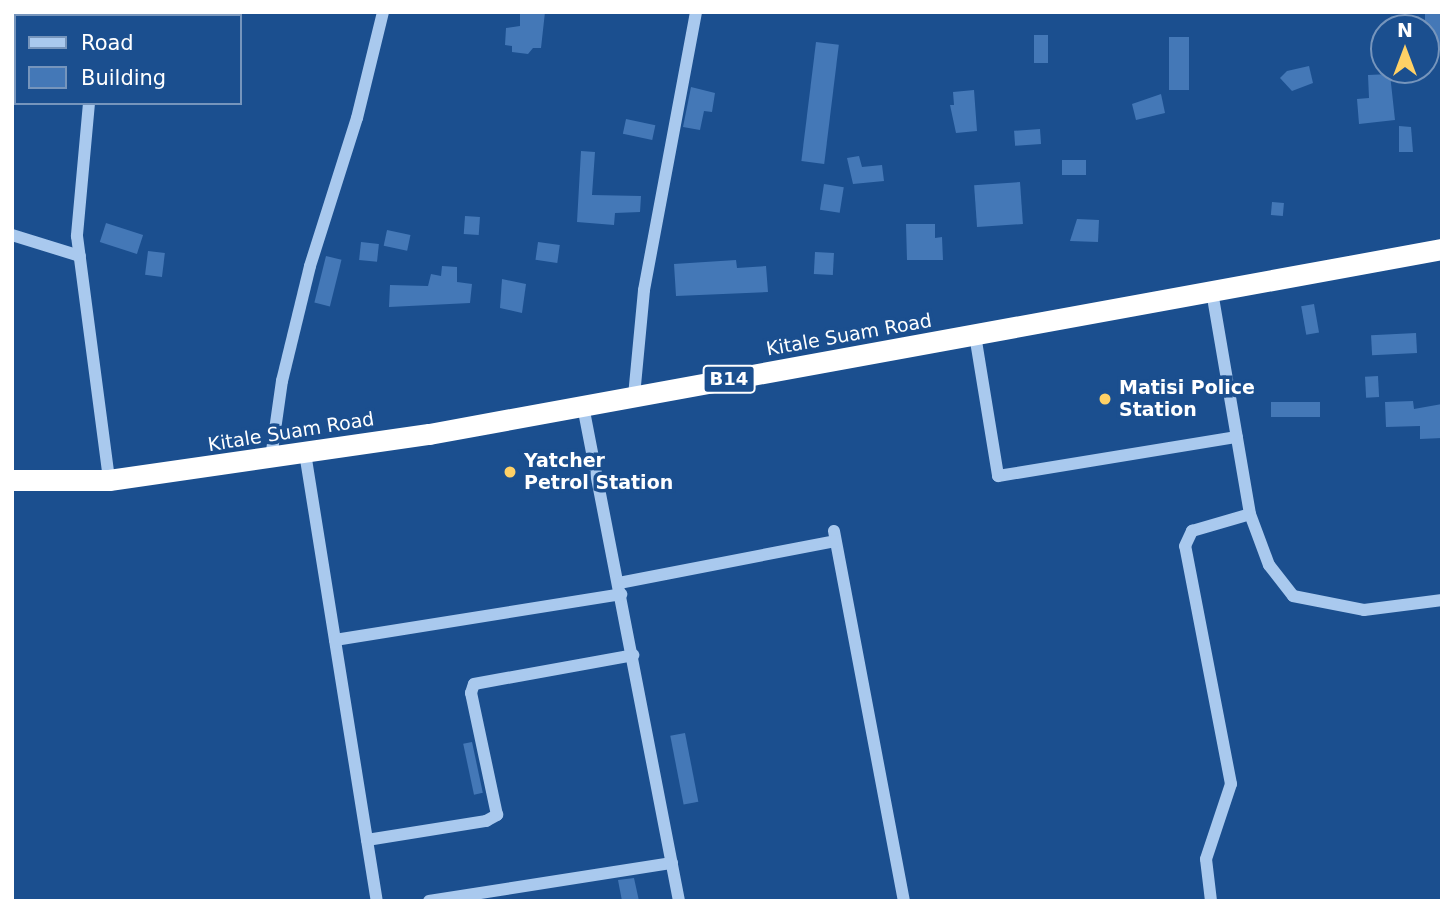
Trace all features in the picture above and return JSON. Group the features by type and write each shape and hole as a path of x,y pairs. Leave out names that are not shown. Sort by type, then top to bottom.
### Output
{"highway":[{"name":"Kitale Suam Road","path":"12,480 109,480 305,453 583,406 1442,249"}],"street":[{"path":"271,458 282,381 310,266 357,118 383,12"},
{"path":"634,396 644,290 696,12"},
{"path":"89,105 77,236 109,480"},
{"path":"12,235 80,256"},
{"path":"1212,292 1250,514 1269,565 1293,596 1364,610 1442,600"},
{"path":"975,335 998,476 1237,437"},
{"path":"583,406 679,901"},
{"path":"305,453 377,901"},
{"path":"1212,901 1206,859 1231,784 1185,546 1192,531 1250,514"},
{"path":"335,640 620,588 834,536 904,901"},
{"path":"367,840 486,821 497,815 471,693 474,684 633,655"},
{"path":"429,901 672,863"}],"building":[{"path":"520,12 545,12 541,48 533,48 528,54 512,52 512,46 505,45 506,28 520,26"},
{"path":"1442,12 1442,48 1440,14 1425,14"},
{"path":"1034,35 1048,35 1048,63 1034,63"},
{"path":"1169,37 1189,37 1189,90 1169,90"},
{"path":"816,42 839,45 824,164 801,161"},
{"path":"1309,66 1313,83 1292,91 1280,78 1287,71"},
{"path":"1368,75 1370,84 1391,84 1395,120 1359,124 1357,99 1369,98"},
{"path":"691,87 715,93 712,112 704,111 700,130 683,127"},
{"path":"974,90 977,131 956,133 950,105 954,105 953,92"},
{"path":"1161,94 1165,113 1136,120 1132,104"},
{"path":"626,119 655,125 652,140 623,134"},
{"path":"1399,126 1411,127 1413,152 1399,152"},
{"path":"1040,129 1041,144 1015,146 1014,131"},
{"path":"581,151 595,152 592,195 641,196 640,212 615,213 614,225 577,222"},
{"path":"859,156 862,167 882,165 884,181 853,184 847,158"},
{"path":"1062,160 1086,160 1086,175 1062,175"},
{"path":"1020,182 1023,224 977,227 974,185"},
{"path":"824,184 844,187 840,213 820,210"},
{"path":"1272,202 1284,203 1283,216 1271,215"},
{"path":"465,216 480,217 479,235 464,234"},
{"path":"1077,219 1099,220 1098,242 1070,241"},
{"path":"106,223 143,235 137,254 100,242"},
{"path":"906,224 935,224 935,238 942,237 943,260 907,260"},
{"path":"387,230 410,235 407,251 384,246"},
{"path":"361,242 379,244 377,262 359,260"},
{"path":"538,242 560,245 557,263 535,260"},
{"path":"148,251 165,253 162,277 145,275"},
{"path":"815,252 834,253 833,275 814,274"},
{"path":"326,256 342,260 330,306 314,303"},
{"path":"736,260 737,268 766,266 768,292 676,296 674,264"},
{"path":"442,266 457,267 457,282 472,284 470,303 389,307 390,285 428,286 431,274 441,276"},
{"path":"502,279 526,284 522,313 500,308"},
{"path":"1314,304 1319,333 1306,335 1301,306"},
{"path":"1416,333 1417,353 1372,355 1371,335"},
{"path":"1378,376 1379,397 1366,398 1365,377"},
{"path":"1413,401 1414,409 1442,404 1442,438 1420,439 1420,426 1386,427 1385,402"},
{"path":"1271,402 1320,402 1320,417 1271,417"},
{"path":"685,733 698,802 684,805 670,736"},
{"path":"472,742 483,793 474,795 463,744"},
{"path":"634,878 639,901 622,901 618,880"}],"place":[{"name":"Matisi Police Station","path":"1105,399"},
{"name":"Yatcher Petrol Station","path":"510,472"}]}
